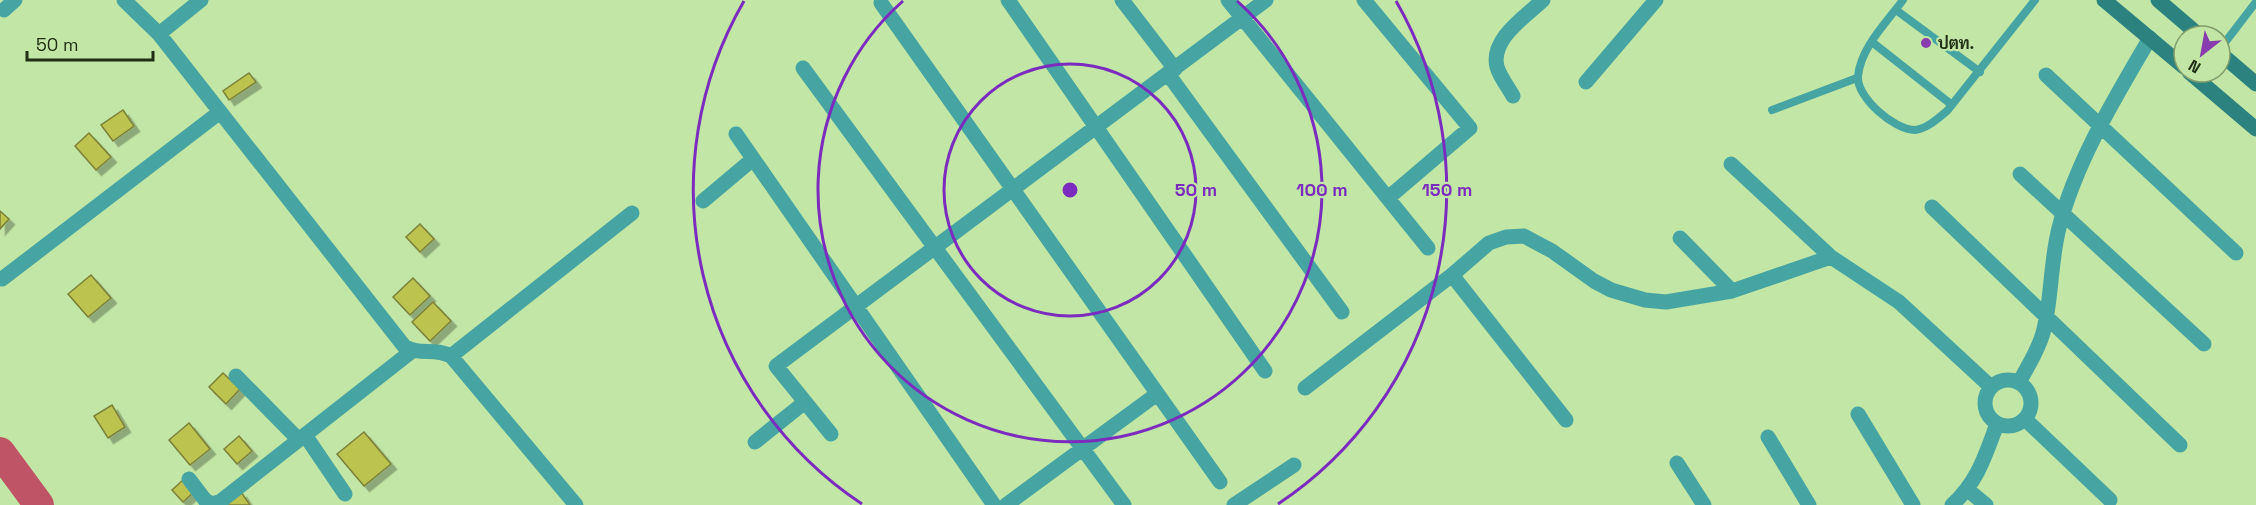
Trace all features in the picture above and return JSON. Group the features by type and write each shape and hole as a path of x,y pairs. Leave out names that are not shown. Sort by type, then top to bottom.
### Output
{"main road":[{"path":"2104,0 2172,57"},
{"path":"2158,0 2186,24"},
{"path":"2232,62 2256,84"},
{"path":"2203,84 2256,129"}],"street":[{"path":"124,0 159,34 404,346 412,351 440,350 451,356 576,505"},
{"path":"159,34 201,0"},
{"path":"1008,0 1265,371"},
{"path":"1122,0 1342,312"},
{"path":"1228,0 1428,248"},
{"path":"831,434 776,366 1266,0"},
{"path":"1364,0 1470,128 1388,198"},
{"path":"1513,96 1498,70 1497,49 1503,39 1543,0"},
{"path":"1586,82 1656,0"},
{"path":"881,3 1220,482"},
{"path":"2019,383 2037,349 2046,316 2058,230 2068,198 2100,126 2150,38"},
{"path":"804,68 1124,505"},
{"path":"2046,75 2236,253"},
{"path":"2,279 220,112"},
{"path":"736,134 994,505"},
{"path":"703,201 753,159"},
{"path":"1731,164 1831,257 1899,302 1991,387"},
{"path":"2020,174 2204,344"},
{"path":"1932,207 2180,445"},
{"path":"451,356 632,213"},
{"path":"1305,388 1452,275 1489,243 1506,237 1524,236 1552,251 1594,282 1611,290 1645,300 1666,302 1732,291 1831,257"},
{"path":"1680,238 1732,291"},
{"path":"1452,275 1566,420"},
{"path":"189,479 211,505 221,501 412,351"},
{"path":"236,376 302,438 345,494"},
{"path":"2009,380 2019,383 2030,395 2030,412 2025,419 2017,425 2007,427 1990,419 1984,403 1991,387 1999,381 2009,380"},
{"path":"1006,505 1157,394"},
{"path":"755,442 805,402"},
{"path":"1858,414 1913,505"},
{"path":"2025,419 2110,500"},
{"path":"1952,505 1968,490 1983,462 1997,424"},
{"path":"1768,437 1809,505"},
{"path":"1677,462 1704,505"},
{"path":"1234,505 1294,465"},
{"path":"1968,490 1986,505"}],"lane":[{"path":"1903,0 1865,52 1857,78 1861,90 1871,104 1889,120 1905,129 1917,130 1929,125 1952,105 2035,0"},
{"path":"2232,35 2256,2"},
{"path":"1896,10 1980,72"},
{"path":"1872,42 1952,105"},
{"path":"1772,110 1857,78"}],"building":[{"path":"249,73 256,82 229,100 223,91"},
{"path":"123,110 134,126 113,141 101,125"},
{"path":"89,133 111,157 96,170 75,146"},
{"path":"0,211 9,219 0,229"},
{"path":"420,224 434,239 420,252 406,237"},
{"path":"91,275 111,298 88,317 68,294"},
{"path":"413,278 430,296 410,315 393,297"},
{"path":"433,302 451,321 430,341 412,322"},
{"path":"223,373 240,389 226,404 209,387"},
{"path":"112,405 125,427 108,438 94,416"},
{"path":"189,423 210,449 190,465 169,440"},
{"path":"364,432 391,464 364,486 337,454"},
{"path":"239,436 252,451 237,464 224,449"},
{"path":"184,479 195,491 183,502 172,490"},
{"path":"241,492 250,505 226,505"}],"waterway":[{"path":"0,452 39,505"}],"place":[{"name":"ปตท.","path":"1926,43"}]}
